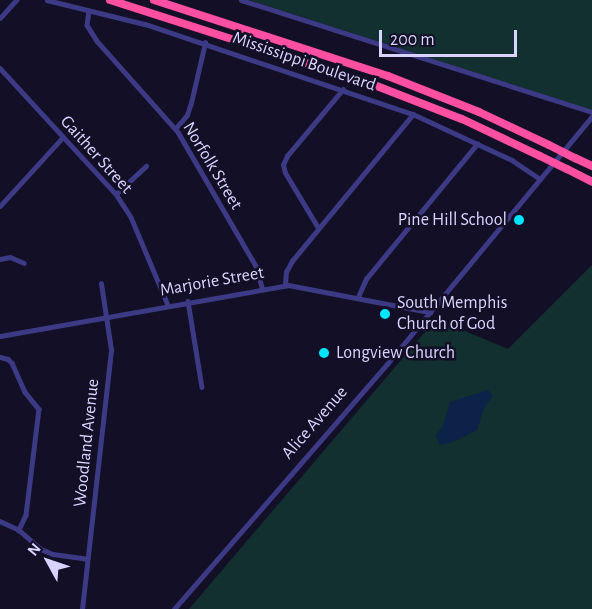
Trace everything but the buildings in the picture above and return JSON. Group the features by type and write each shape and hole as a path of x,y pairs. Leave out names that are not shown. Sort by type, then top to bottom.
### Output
{"highway":[{"path":"110,0 369,83 462,119 592,183"},
{"path":"154,0 388,76 479,111 592,166"}],"street":[{"path":"0,18 16,0"},
{"name":"Mississippi Boulevard","path":"48,0 205,43 412,114 512,160 540,179"},
{"path":"241,0 592,114"},
{"name":"Norfolk Street","path":"88,10 87,25 97,41 175,129 256,266 262,288"},
{"path":"175,129 187,116 205,43"},
{"name":"Gaither Street","path":"0,68 116,194 131,217 168,305"},
{"path":"318,228 285,173 283,165 287,156 343,89"},
{"path":"285,285 288,267 412,114"},
{"name":"Alice Avenue","path":"174,609 430,312 592,114"},
{"path":"0,206 63,137"},
{"path":"358,297 366,279 477,144"},
{"path":"116,194 146,166"},
{"path":"0,259 10,257 24,263"},
{"name":"Woodland Avenue","path":"82,609 111,350 101,284"},
{"name":"Marjorie Street","path":"0,336 285,285 430,312"},
{"path":"188,301 202,387"},
{"path":"0,357 12,363 25,392 39,409 26,515 19,530"},
{"path":"0,521 19,530 41,549 53,554 87,559"}],"green space":[{"path":"249,0 592,0 592,110"},
{"path":"592,265 592,609 189,609 436,319 508,349"}],"water":[{"path":"488,390 493,396 484,408 477,430 453,442 440,445 436,435 443,426 450,402"}],"place":[{"name":"Pine Hill School","path":"519,220"},
{"name":"South Memphis Church of God","path":"385,314"},
{"name":"Longview Church","path":"324,353"}]}
